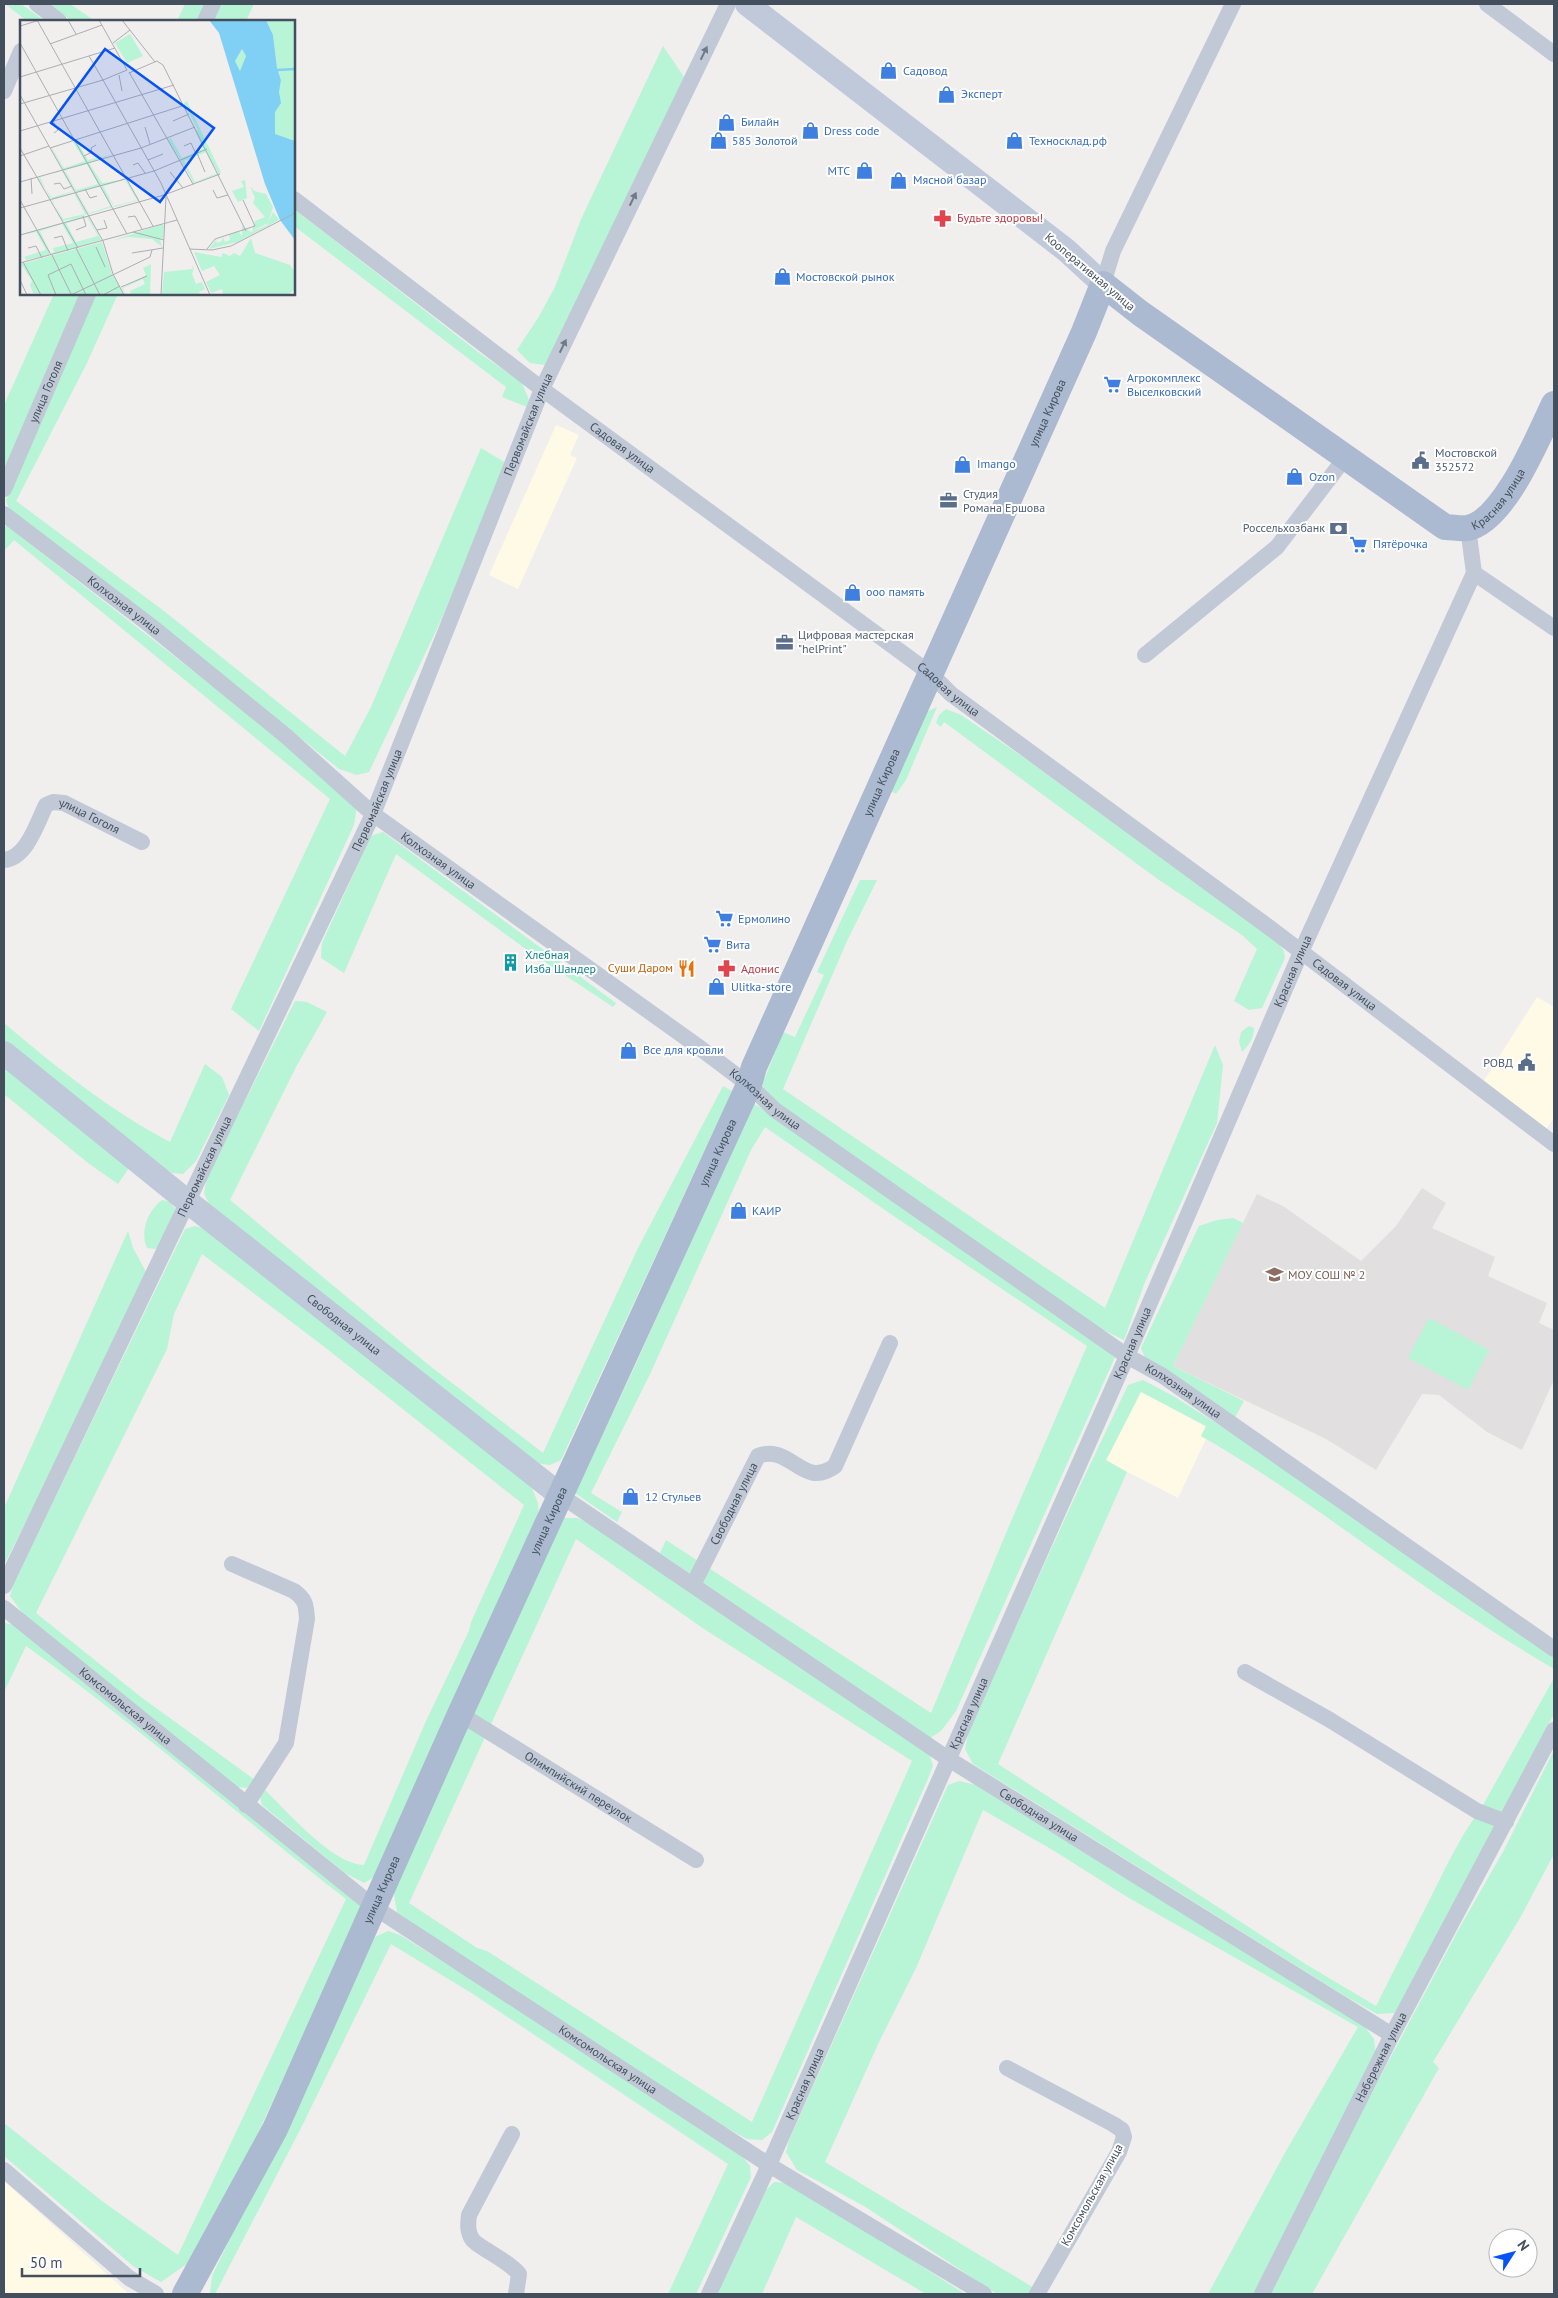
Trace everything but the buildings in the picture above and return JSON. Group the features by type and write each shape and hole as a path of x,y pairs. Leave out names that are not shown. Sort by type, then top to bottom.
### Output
{"main road":[{"name":"Кооперативная улица","path":"1103,284 1345,458 1445,527 1468,528"},
{"name":"улица Кирова","path":"185,2294 275,2128 460,1714 748,1085 754,1067 1080,340 1103,284"},
{"name":"Красная улица","path":"1468,528 1487,516 1502,500 1522,472 1554,404"}],"street":[{"path":"205,20 213,4"},
{"name":"Первомайская улица","path":"4,1586 374,814 542,390 728,4"},
{"name":"Кооперативная улица","path":"747,4 1066,250 1103,284"},
{"name":"улица Кирова","path":"1103,284 1113,251 1233,4"},
{"path":"1487,4 1554,54"},
{"path":"38,11 57,20"},
{"path":"4,91 20,53"},
{"name":"Садовая улица","path":"295,200 542,390 931,674 951,694 1301,952 1554,1144"},
{"name":"улица Гоголя","path":"4,489 88,295"},
{"path":"1145,656 1277,546 1345,458"},
{"name":"Колхозная улица","path":"4,514 151,626 286,736 374,814 696,1045 748,1085 775,1110 1127,1356 1163,1376 1554,1650"},
{"name":"Красная улица","path":"709,2294 769,2165 1127,1356 1301,952 1474,573 1468,528"},
{"path":"1474,573 1554,628"},
{"name":"улица Гоголя","path":"4,860 14,857 25,847 46,806 53,802 64,803 142,842"},
{"name":"Свободная улица","path":"4,1053 188,1202 560,1495 948,1758 1392,2035"},
{"name":"Свободная улица","path":"693,1585 758,1456 767,1453 779,1455 811,1473 825,1473 835,1466 890,1343"},
{"path":"232,1564 294,1591 303,1598 306,1605 307,1619 286,1742 246,1805"},
{"name":"Комсомольская улица","path":"4,1608 374,1907 769,2165 984,2294"},
{"path":"1245,1672 1330,1720 1477,1811 1506,1822"},
{"name":"Олимпийский переулок","path":"460,1714 696,1860"},
{"name":"Набережная улица","path":"1262,2294 1392,2035 1554,1730"},
{"name":"Комсомольская улица","path":"1007,2068 1113,2124 1122,2130 1124,2137 1119,2152 1036,2294"},
{"path":"512,2134 469,2216 468,2228 472,2240 511,2264 519,2274 516,2294"},
{"path":"4,2170 129,2278 156,2294"}],"shaded area":[{"path":"556,425 579,435 570,455 577,458 518,589 489,575"},
{"path":"1537,997 1554,1007 1554,1118 1545,1131 1481,1085"},
{"path":"1422,1188 1446,1203 1432,1228 1495,1257 1488,1276 1547,1303 1539,1323 1554,1330 1554,1380 1522,1450 1487,1432 1439,1395 1422,1394 1376,1470 1326,1439 1173,1366 1257,1194 1283,1206 1361,1261 1396,1226"},
{"path":"1141,1391 1206,1427 1201,1436 1206,1439 1178,1498 1106,1461"},
{"path":"4,2181 127,2292 127,2294 4,2294"}],"green space":[{"path":"5,4 21,4 44,20 26,20"},
{"path":"49,4 70,4 94,20 71,20"},
{"path":"185,4 206,4 198,20 177,20"},
{"path":"222,4 254,4 246,20 214,20"},
{"path":"663,46 684,77 582,296 545,365 530,363 517,350 555,287 582,217"},
{"path":"295,210 478,352 522,383 529,400 527,407 502,397 506,387 295,227"},
{"path":"54,295 81,295 4,470 4,405"},
{"path":"96,295 118,295 87,363 16,501 164,611 345,756 371,707 481,448 506,463 442,618 369,772 357,775 339,769 148,615 10,512 6,500"},
{"path":"7,526 255,719 357,806 354,825 259,1031 231,1009 330,799 14,540 4,551 4,527"},
{"path":"937,707 906,780 896,794 891,791 926,712"},
{"path":"946,709 961,715 1023,757 1278,943 1284,951 1285,958 1262,1008 1249,1010 1234,1001 1257,949 1242,935 1159,880 944,722 941,727 936,723 939,715"},
{"path":"383,832 616,1003 613,1007 527,950 396,854 344,973 321,958 322,943 371,836"},
{"path":"860,880 877,880 847,941 783,1089 1105,1308 1215,1045 1223,1065 1217,1123 1145,1282 1124,1340 1093,1325 771,1102 763,1089 763,1083 783,1032 795,1037 824,975 817,972"},
{"path":"295,1001 307,1002 327,1012 296,1067 230,1200 430,1366 543,1453 638,1248 723,1086 732,1091 561,1460 550,1465 534,1463 210,1206 204,1193 207,1177"},
{"path":"4,1023 63,1072 104,1102 147,1130 170,1142 205,1064 222,1077 229,1095 196,1161 183,1174 172,1173 155,1163 4,1041"},
{"path":"1249,1026 1254,1028 1253,1035 1249,1044 1242,1052 1239,1042 1241,1032"},
{"path":"4,1063 129,1168 118,1184 88,1163 4,1094"},
{"path":"752,1103 764,1109 1116,1355 956,1711 941,1731 930,1738 660,1553 666,1540 931,1713 1087,1346 765,1127 751,1150 651,1372 591,1493 622,1512 617,1522 575,1493 635,1366"},
{"path":"162,1200 170,1202 175,1209 160,1244 156,1249 147,1248 144,1235 146,1222 152,1210"},
{"path":"1233,1218 1243,1223 1173,1366 1244,1401 1234,1419 1145,1358 1141,1348 1199,1226 1217,1220"},
{"path":"195,1226 209,1230 530,1483 538,1503 539,1520 376,1876 364,1883 345,1873 262,1805 260,1796 265,1790 324,1846 338,1856 364,1865 426,1721 469,1631 471,1622 524,1505 322,1345 202,1254 174,1314 167,1349 36,1613 141,1697 255,1780 247,1788 237,1787 29,1622 10,1596 13,1585 185,1229"},
{"path":"128,1231 133,1248 146,1272 56,1462 4,1565 4,1508"},
{"path":"1429,1318 1489,1350 1468,1390 1408,1358"},
{"path":"1143,1380 1175,1397 1241,1439 1554,1657 1554,1669 1445,1600 1273,1480 1201,1436 1206,1426 1141,1392 1106,1460 1127,1472 998,1764 1307,1965 1376,2006 1450,1859 1483,1805 1554,1678 1554,1714 1395,2013 1377,2014 1345,1996 973,1764 965,1749 969,1730 1128,1385"},
{"path":"564,1518 578,1518 603,1530 929,1753 933,1766 772,2132 762,2140 747,2139 714,2121 478,1968 397,1912 393,1888","holes":["576,1539 704,1629 912,1761 752,2122 487,1951 477,1948 409,1903"]},
{"path":"4,1623 16,1625 363,1907 231,2191 191,2261 161,2282 133,2266 4,2156 4,2123 102,2201 178,2255 346,1899 108,1707 26,1646 4,1692"},
{"path":"1554,1750 1554,1854 1520,1918 1433,2062 1439,2068 1312,2294 1269,2294 1328,2175 1460,1927 1504,1850"},
{"path":"959,1781 976,1785 1362,2023 1374,2039 1376,2056 1255,2294 1208,2294 1286,2151 1358,2027 1129,1898 1051,1849 983,1810 916,1968 879,2042 825,2162 1044,2294 997,2294 864,2206 797,2170 786,2152 789,2140 948,1785"},
{"path":"388,1931 400,1935 548,2027 738,2151 750,2166 751,2177 696,2294 668,2294 728,2164 473,1994 391,1944 302,2126 215,2294 210,2294 212,2276 375,1937"},
{"path":"774,2182 788,2183 816,2198 965,2294 926,2294 796,2217 762,2294 718,2294 766,2190"}],"place":[{"name":"Садовод","path":"889,71"},
{"name":"Эксперт","path":"947,94"},
{"name":"Билайн","path":"727,122"},
{"name":"Dress code","path":"810,131"},
{"name":"585 Золотой","path":"718,141"},
{"name":"Техносклад.рф","path":"1015,141"},
{"name":"МТС","path":"864,171"},
{"name":"Мясной базар","path":"899,180"},
{"name":"Будьте здоровы!","path":"943,218"},
{"name":"Мостовской рынок","path":"782,277"},
{"name":"Агрокомплекс Выселковский","path":"1113,385"},
{"name":"Мостовской 352572","path":"1421,460"},
{"name":"Imango","path":"963,464"},
{"name":"Ozon","path":"1295,477"},
{"name":"Студия Романа Ершова","path":"949,501"},
{"name":"Россельхозбанк","path":"1339,528"},
{"name":"Пятёрочка","path":"1359,544"},
{"name":"ооо память","path":"852,592"},
{"name":"Цифровая мастерская \"helPrint\"","path":"784,642"},
{"name":"Ермолино","path":"724,919"},
{"name":"Вита","path":"712,945"},
{"name":"Хлебная Изба Шандер","path":"511,962"},
{"name":"Суши Даром","path":"687,968"},
{"name":"Адонис","path":"727,969"},
{"name":"Ulitka-store","path":"717,987"},
{"name":"Все для кровли","path":"629,1050"},
{"name":"РОВД","path":"1527,1063"},
{"name":"КАИР","path":"738,1211"},
{"name":"МОУ СОШ № 2","path":"1274,1275"},
{"name":"12 Стульев","path":"631,1497"}]}
